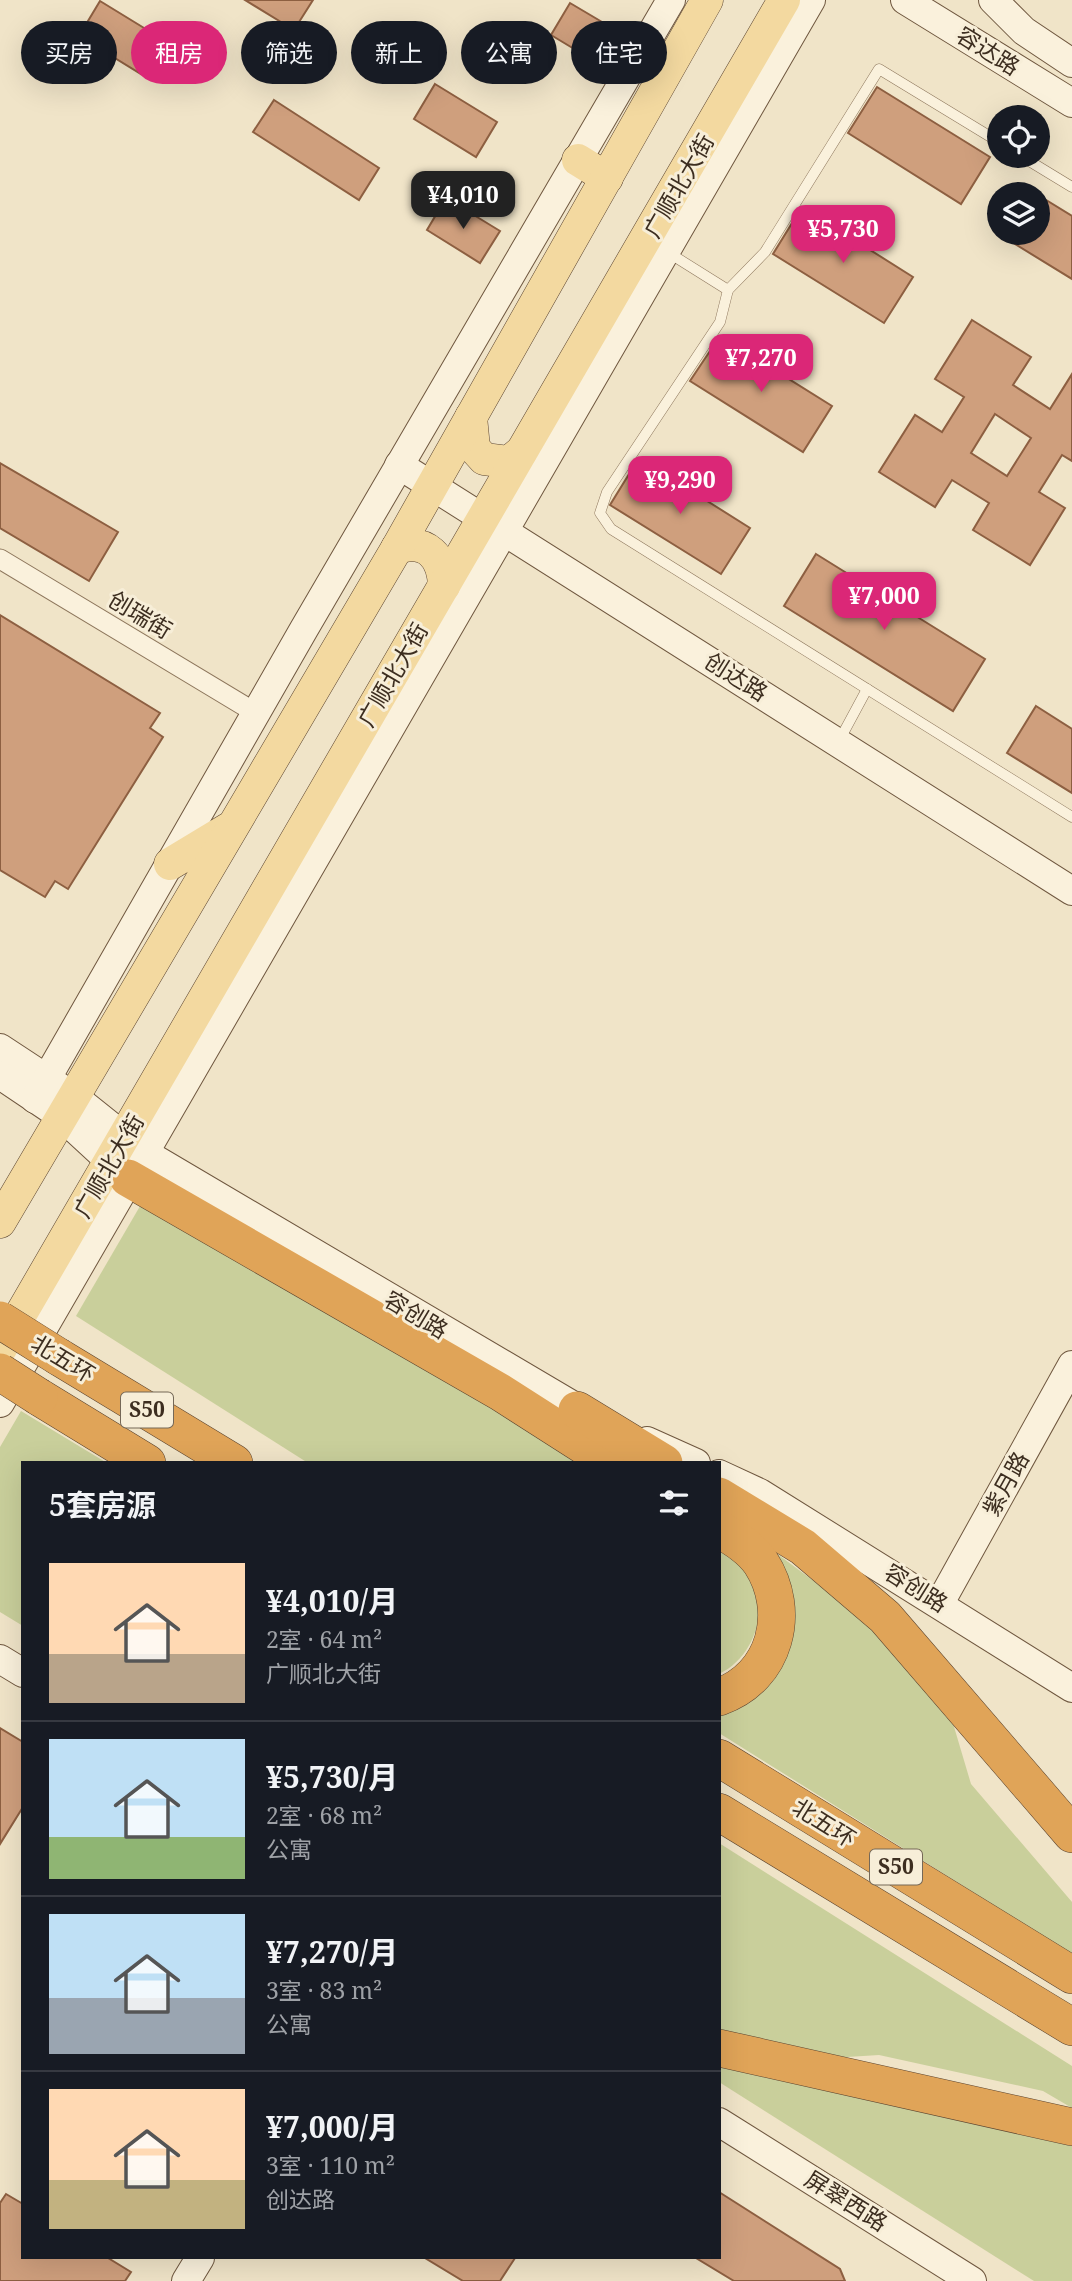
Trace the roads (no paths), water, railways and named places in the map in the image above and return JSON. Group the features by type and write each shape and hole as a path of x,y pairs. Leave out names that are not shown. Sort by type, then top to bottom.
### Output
{"highway":[{"path":"127,1158 608,1461"},
{"name":"北五环","path":"0,1320 231,1461"},
{"name":"北五环","path":"0,1372 145,1461"},
{"path":"577,1410 661,1461"},
{"path":"721,1497 803,1547 885,1617 1072,1834"},
{"path":"721,1530 737,1540 760,1561 774,1588 778,1615 775,1637 765,1661 750,1679 721,1696"},
{"name":"北五环","path":"721,1759 1072,1975"},
{"name":"北五环","path":"721,1813 1072,2027"},
{"path":"721,2048 1072,2127"}],"main road":[{"path":"0,1222 54,1098 229,828 397,548 708,0"},
{"name":"广顺北大街","path":"0,1350 127,1158 318,804 444,586 493,525 521,452 608,307 657,245 785,0"},
{"path":"578,160 607,178"},
{"path":"608,307 644,289"},
{"path":"471,417 474,448 484,459 509,462 521,452"},
{"path":"397,548 418,545 433,552 443,570 444,586"},
{"path":"318,804 362,775"},
{"path":"170,864 229,828"}],"street":[{"path":"54,1098 170,864 671,0"},
{"path":"0,1403 127,1158 362,775 493,525 644,289 657,245 811,0"},
{"name":"容达路","path":"905,0 1072,103"},
{"name":"容达路","path":"993,0 1024,31 1072,63"},
{"name":"创达路","path":"399,465 1072,891"},
{"name":"创瑞街","path":"0,559 256,713"},
{"path":"0,1048 54,1098"},
{"path":"0,1075 54,1098"},
{"name":"容创路","path":"54,1098 127,1158 577,1410 692,1461"},
{"name":"紫月路","path":"940,1603 1072,1365"},
{"name":"容创路","path":"721,1475 760,1493 940,1603 1072,1688"},
{"path":"0,1659 21,1672"},
{"name":"屏翠西路","path":"721,2123 958,2279"},
{"path":"186,2281 199,2259"}],"lane":[{"path":"987,135 879,69 765,252 728,290 720,322 607,492 600,513 611,529 1072,817"},
{"path":"1041,168 1072,187"},
{"path":"657,245 728,290"},
{"path":"839,742 867,689"}]}
